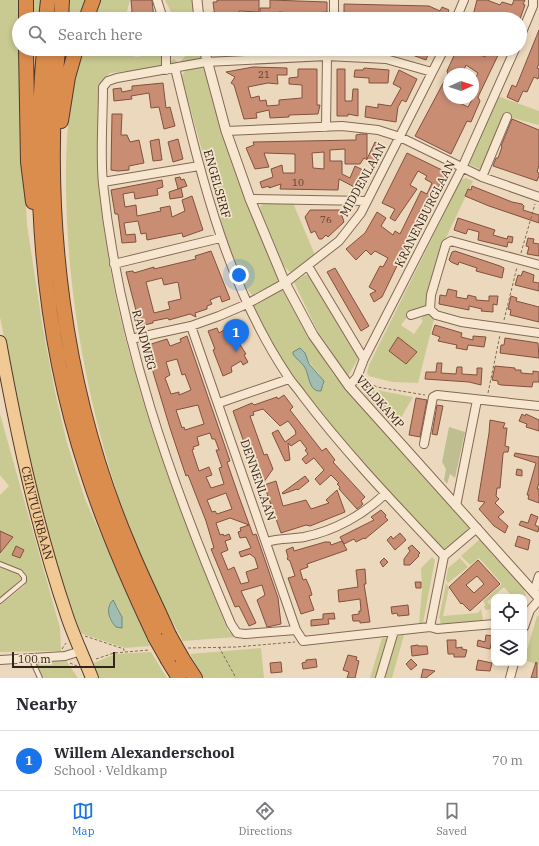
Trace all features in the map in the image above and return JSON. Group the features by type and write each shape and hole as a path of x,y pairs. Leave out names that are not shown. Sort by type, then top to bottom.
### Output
{"highway":[{"path":"26,0 26,12"},
{"path":"47,12 48,0"},
{"path":"61,12 62,0"},
{"path":"89,12 93,0"},
{"path":"26,56 29,182 43,252 52,323 61,373 74,429 107,528 155,637 179,678"},
{"path":"43,252 39,157 44,56"},
{"path":"57,56 52,128 54,230 66,323 74,369 88,426 128,546 169,635 195,678"},
{"path":"54,230 61,119 68,78 74,56"}],"main road":[{"name":"CEINTUURBAAN","path":"0,342 9,393 32,493 71,641 81,651 83,665 92,678"}],"street":[{"path":"157,0 161,12"},
{"path":"197,0 198,12"},
{"path":"334,0 334,12"},
{"path":"459,12 464,0"},
{"path":"527,20 533,6 533,0"},
{"path":"166,56 166,70"},
{"name":"ENGELSERF","path":"205,56 226,131 250,199"},
{"name":"RANDWEG","path":"296,630 245,634 237,632 231,624 204,562 175,481 143,385 123,313 114,264 103,182 103,87 108,81 117,78 206,62 300,56"},
{"path":"326,127 331,56"},
{"name":"RANDWEG","path":"353,56 386,59 432,72"},
{"name":"MIDDENLAAN","path":"131,339 191,326 220,316 247,304 285,283 308,266 349,230 361,213 440,56"},
{"name":"KRANENBURGLAAN","path":"349,386 357,377 364,359 462,168 512,56"},
{"name":"ENGELSERF","path":"175,68 199,166 220,238 247,304"},
{"path":"482,177 507,118"},
{"path":"226,131 326,127 363,127 378,130 400,137 462,168 537,200"},
{"path":"103,182 199,166"},
{"path":"250,199 367,201"},
{"name":"VELDKAMP","path":"250,199 285,283 313,335 349,386 537,597"},
{"path":"114,264 220,238"},
{"path":"539,265 519,261 451,241 446,244 431,295 430,308 436,315 461,322 539,333"},
{"name":"VELDKAMP","path":"308,266 364,359"},
{"path":"247,304 289,379 334,436 385,494 444,556"},
{"path":"411,315 430,308"},
{"name":"DENNENLAAN","path":"191,326 219,403 296,630 303,641"},
{"path":"219,403 289,379"},
{"path":"424,444 433,397 437,395 539,406"},
{"path":"456,506 482,401"},
{"path":"267,542 306,536 339,525 360,514 385,494"},
{"path":"430,627 444,556 477,528"},
{"path":"527,618 537,597 539,576"},
{"path":"303,641 430,627 437,629 491,624"},
{"path":"380,678 394,631"},
{"path":"0,660 65,656 81,651"},
{"path":"510,678 513,666"}],"lane":[{"path":"0,564 20,572 24,577 24,581 0,601"},
{"path":"31,658 40,678"}],"path":[{"path":"482,401 519,261 537,200"},
{"path":"357,377 377,387 410,393 437,395"},
{"path":"65,656 68,662 83,665 103,656 124,652 124,649 85,636 71,641"},
{"path":"236,647 303,641"},
{"path":"219,647 236,678"}],"green space":[{"path":"0,0 22,0 20,12 12,12 12,56 22,56 23,145 27,225 43,329 55,392 67,443 85,499 150,646 125,648 80,633 54,556 29,469 0,317","holes":["117,605 122,617 112,623 109,618"]},
{"path":"28,0 42,0 41,12 28,12"},
{"path":"70,0 90,0 86,12 69,12"},
{"path":"99,0 130,0 127,12 95,12"},
{"path":"165,0 193,0 195,12 171,12"},
{"path":"81,56 164,56 163,67 110,73 103,79 99,144 101,204 119,313 133,368 187,528 228,631 236,637 183,641 154,585 135,542 115,486 103,444 83,359 76,316 67,229 67,134 71,99"},
{"path":"185,56 202,56 198,60 169,66 170,61 174,59 179,63"},
{"path":"200,67 204,69 245,197 279,279 275,284 252,295 244,285 228,245 182,78 186,70"},
{"path":"498,96 539,111 539,125 512,118 505,114 481,170 469,164 471,159 469,158"},
{"path":"466,178 473,181 443,244 426,309 412,311 401,325 414,334 423,321 421,319 425,314 429,312 434,319 418,383 392,382 369,376 367,373 369,365 461,180"},
{"path":"293,203 315,255 294,271 290,272 284,266 261,211 260,207 263,204"},
{"path":"305,275 311,275 358,356 358,359 348,376 317,330 294,282"},
{"path":"282,289 285,290 311,340 333,374 470,525 465,534 447,549 439,548 336,435 320,415 284,362 252,306 259,300","holes":["305,353 321,377 324,386 310,376 305,365"]},
{"path":"361,387 413,397 395,428 366,396"},
{"path":"0,414 60,628 61,651 0,652 0,605 24,586 27,580 22,570 0,563 0,495 9,486 0,475"},
{"path":"449,427 465,432 455,478 450,474 447,484 444,480 446,469 442,462"},
{"path":"480,539 523,586 525,594 510,594 504,587 496,594 491,594 491,598 487,602 490,605 490,609 486,610 483,601 502,584 479,558 470,565 461,556"},
{"path":"432,557 435,560 423,623 419,624 422,589 421,568"},
{"path":"460,558 468,567 448,583 446,580 448,568"},
{"path":"0,566 19,574 21,579 0,598"},
{"path":"446,583 449,588 443,616 478,613 481,609 483,620 490,620 491,622 441,626 439,618"},
{"path":"537,616 539,616 539,665 527,661 527,650"},
{"path":"404,635 392,678 384,678 396,636"},
{"path":"391,637 379,678 370,678 382,638"},
{"path":"261,648 264,678 204,678 190,654"},
{"path":"151,652 167,678 99,678 94,663 115,654"},
{"path":"65,659 78,678 43,678 35,664"}],"shaded area":[{"path":"300,348 305,353 309,364 324,381 321,391 317,391 311,386 304,366 293,354 293,352"},
{"path":"113,600 122,617 122,628 116,627 111,621 109,607"}],"building":[{"path":"131,0 152,0 153,12 132,11"},
{"path":"217,0 259,0 259,12 214,12 213,2 217,2"},
{"path":"270,0 327,2 327,12 260,12 260,8 270,8"},
{"path":"477,0 487,0 500,5 502,2 512,5 514,0 525,0 522,12 474,12"},
{"path":"344,4 429,6 440,11 442,7 449,10 448,12 344,12"},
{"path":"539,30 539,64 537,68 539,69 539,76 538,79 534,77 527,92 523,91 518,102 507,97 512,85 516,87"},
{"path":"415,56 427,56 426,60"},
{"path":"454,56 498,56 479,95 479,68 470,68 466,65 465,68 448,68"},
{"path":"253,67 287,68 287,75 277,75 278,84 268,83 248,87 251,98 259,96 260,101 266,100 267,106 279,105 279,100 302,98 302,85 289,84 289,78 298,77 298,69 317,69 317,105 320,105 318,114 289,115 289,117 270,118 269,110 256,113 257,118 244,119 234,85 231,83 235,77 226,72"},
{"path":"364,68 389,70 388,83 369,83 369,78 354,77 355,70 363,70"},
{"path":"337,69 345,69 345,101 352,101 353,89 358,89 358,116 348,114 348,116 337,116"},
{"path":"399,70 417,79 406,102 402,100 398,107 396,122 365,117 366,106 378,108 378,104 391,106 401,88 393,84"},
{"path":"163,83 166,108 170,107 175,126 164,129 159,107 151,108 149,93 131,96 132,99 114,101 113,89 121,88 122,92 132,90 132,86"},
{"path":"443,83 443,104 462,104 468,107 470,104 479,104 471,122 467,121 451,154 415,136"},
{"path":"112,114 122,114 121,135 127,135 130,142 139,140 144,163 129,166 129,170 111,170"},
{"path":"512,119 539,130 539,165 537,172 539,173 539,176 537,181 493,166 496,158 498,158 502,147 501,146"},
{"path":"367,134 367,159 375,142 382,146 373,163 364,158 360,164 345,164 345,149 330,150 330,161 342,161 342,174 350,178 355,166 369,173 360,190 339,179 338,190 280,189 281,184 269,188 269,186 262,188 260,182 273,177 271,169 282,165 283,173 295,173 295,154 264,153 269,167 255,169 246,148 254,145 253,142 356,140 356,135","holes":["324,152 324,169 313,168 312,153"]},
{"path":"159,139 162,160 153,161 150,141"},
{"path":"178,139 183,159 173,162 168,142"},
{"path":"407,153 446,172 434,196 432,195 424,211 426,218 422,216 412,235 414,236 407,248 406,247 382,297 374,302 370,294 376,291 369,287 380,266 383,267 388,258 375,251 371,255 366,250 356,260 346,249 365,233 377,212 386,218 381,226 393,235 395,231 400,234 421,191 427,194 432,183 425,179 427,176 418,171 410,185 417,189 395,221 390,218 395,209 382,203"},
{"path":"180,177 181,180 184,179 187,186 178,189 175,178"},
{"path":"162,180 163,187 157,189 158,195 135,199 134,192 123,194 125,207 136,205 137,216 161,211 160,208 170,206 172,217 185,211 182,200 192,196 203,230 183,237 182,233 147,240 146,233 141,234 138,221 124,223 126,235 135,234 136,242 122,243 118,214 115,214 111,190"},
{"path":"472,186 512,202 522,204 524,206 523,210 539,215 539,223 465,196 468,189 471,190"},
{"path":"181,188 183,197 170,199 169,192"},
{"path":"310,210 340,210 344,222 328,237 326,235 322,239 319,239 315,231 311,233 305,217"},
{"path":"458,218 495,230 493,235 507,239 508,236 513,237 512,243 508,242 507,247 478,240 479,232 468,229 466,234 454,230"},
{"path":"528,238 534,239 533,243 539,244 539,256 527,254 529,247 526,246"},
{"path":"211,251 230,299 222,302 220,296 210,300 212,304 207,306 207,309 195,313 196,317 190,314 169,320 168,318 153,321 153,323 140,326 126,272 133,271 134,273 154,267 154,269 196,259 195,256","holes":["162,278 164,285 178,282 181,299 168,302 170,309 154,313 146,282"]},
{"path":"455,251 504,268 502,278 476,271 477,268 459,262 458,265 451,262 449,260 452,252"},
{"path":"335,268 369,326 361,331 327,272"},
{"path":"523,271 534,275 533,282 539,283 539,291 515,285 518,275 521,276"},
{"path":"448,289 457,291 456,297 467,299 468,295 476,297 476,300 489,301 489,296 498,296 497,305 493,304 493,312 481,311 482,309 469,306 469,310 439,304 440,295 446,296"},
{"path":"511,296 517,298 516,301 539,307 539,322 510,315 511,310 508,309"},
{"path":"435,325 462,333 461,337 473,340 473,336 486,337 484,347 468,345 467,350 456,348 457,345 438,341 440,337 432,334"},
{"path":"229,327 246,354 244,355 248,362 243,365 241,361 231,367 232,372 223,376 213,350 215,349 208,331 217,328 219,333"},
{"path":"187,336 230,461 227,462 238,494 253,535 256,534 278,598 281,624 267,627 257,600 265,595 262,585 241,591 256,623 249,626 239,606 235,607 211,549 214,548 206,521 188,475 186,476 150,362 148,363 145,346 167,339 170,346 181,342 180,339","holes":["177,359 182,375 185,374 191,390 179,395 179,392 171,394 165,378 170,375 166,362","198,405 204,424 185,430 184,427 182,428 176,410","210,433 212,439 215,439 219,450 216,450 222,467 219,468 224,484 211,488 206,477 212,475 209,467 199,471 192,450 194,449 193,447 199,445 197,437","226,493 232,509 217,514 215,511 212,512 207,500","230,518 249,525 240,528 241,531 238,532 240,538 246,537 251,548 239,552 241,557 250,554 255,558 258,568 246,572 249,582 241,584 234,567 228,570 221,553 228,550 225,541 231,539 229,534 224,536 223,534 220,535 216,523"]},
{"path":"398,337 417,352 406,364 389,351"},
{"path":"505,338 538,343 539,358 500,353 501,345 504,345"},
{"path":"437,363 442,363 441,373 456,374 457,367 462,367 462,374 477,375 477,368 482,368 481,385 469,382 425,379 426,372 436,372"},
{"path":"495,366 515,368 515,370 521,370 521,373 533,374 533,371 539,372 539,382 533,382 532,387 498,384 498,381 492,380"},
{"path":"284,395 293,407 290,410 322,451 326,448 335,460 333,462 365,497 361,501 363,504 357,509 339,489 340,487 337,484 339,483 331,475 320,485 315,479 324,470 314,458 306,464 302,459 308,454 305,450 307,449 300,440 291,446 288,443 290,460 285,461 272,433 278,430 285,442 296,434 295,430 288,421 280,426 263,409 253,412 254,415 250,416 264,455 267,454 273,469 263,483 258,467 253,468 233,411 252,403 254,405 277,397 278,399"},
{"path":"416,398 427,400 420,437 409,435"},
{"path":"437,405 443,406 437,435 432,434"},
{"path":"522,414 525,416 526,414 539,420 539,431 526,427 527,424 519,421"},
{"path":"490,420 505,423 503,428 507,428 505,446 509,447 508,452 504,452 503,454 500,488 497,488 496,496 499,499 495,503 504,512 498,517 508,526 505,533 494,526 479,509 485,502 478,501"},
{"path":"515,453 539,457 539,483 537,489 539,489 539,503 528,499 529,495 527,495 536,463 514,456"},
{"path":"517,469 522,470 522,476 516,475"},
{"path":"305,476 309,481 298,490 282,493"},
{"path":"276,481 283,506 306,500 311,509 329,503 326,500 337,490 345,512 310,526 306,525 281,533 264,485"},
{"path":"381,510 386,515 385,517 388,520 365,539 364,538 356,542 354,539 344,544 340,537 374,520 371,517"},
{"path":"531,514 538,517 535,525 539,527 538,532 519,525 521,521 528,523"},
{"path":"0,531 13,537 0,553"},
{"path":"400,533 406,540 395,550 387,540 391,536 393,539"},
{"path":"518,536 530,540 528,550 515,546"},
{"path":"342,541 347,550 307,564 308,567 300,570 303,580 306,579 310,588 312,595 309,596 314,610 301,614 288,578 295,576 290,561 287,559 288,557 286,550 293,547 294,551 325,542 330,542 331,545"},
{"path":"412,545 420,553 418,555 419,556 410,565 404,565 404,559 410,551 408,548"},
{"path":"16,546 24,550 20,558 12,555"},
{"path":"384,558 388,562 383,567 380,562"},
{"path":"478,560 500,584 470,611 462,603 461,604 449,587","holes":["477,576 484,584 474,593 466,585"]},
{"path":"365,569 366,584 364,584 370,622 360,623 360,621 353,621 352,615 359,614 359,611 361,611 360,599 339,602 338,590 358,587 356,570"},
{"path":"415,582 421,582 421,588 416,588"},
{"path":"408,605 409,615 398,616 397,613 392,614 391,607"},
{"path":"334,613 335,619 328,619 329,624 311,626 311,620 323,619 323,614"},
{"path":"486,635 491,636 490,649 477,646 478,640 485,642"},
{"path":"447,640 456,640 456,648 462,647 462,649 467,650 465,657 454,657 454,654 448,654"},
{"path":"411,646 427,646 428,654 412,656"},
{"path":"348,655 357,657 356,660 359,661 355,678 347,678 349,672 343,670"},
{"path":"316,659 317,667 303,669 302,663 306,662 306,660"},
{"path":"411,659 417,665 411,670 406,664"},
{"path":"478,660 491,663 490,671 476,670"},
{"path":"281,662 282,672 271,673 270,663"},
{"path":"536,662 537,678 531,678"},
{"path":"423,669 435,671 426,678 421,678"}],"place":[{"name":"Willem Alexanderschool","path":"236,352"}]}
